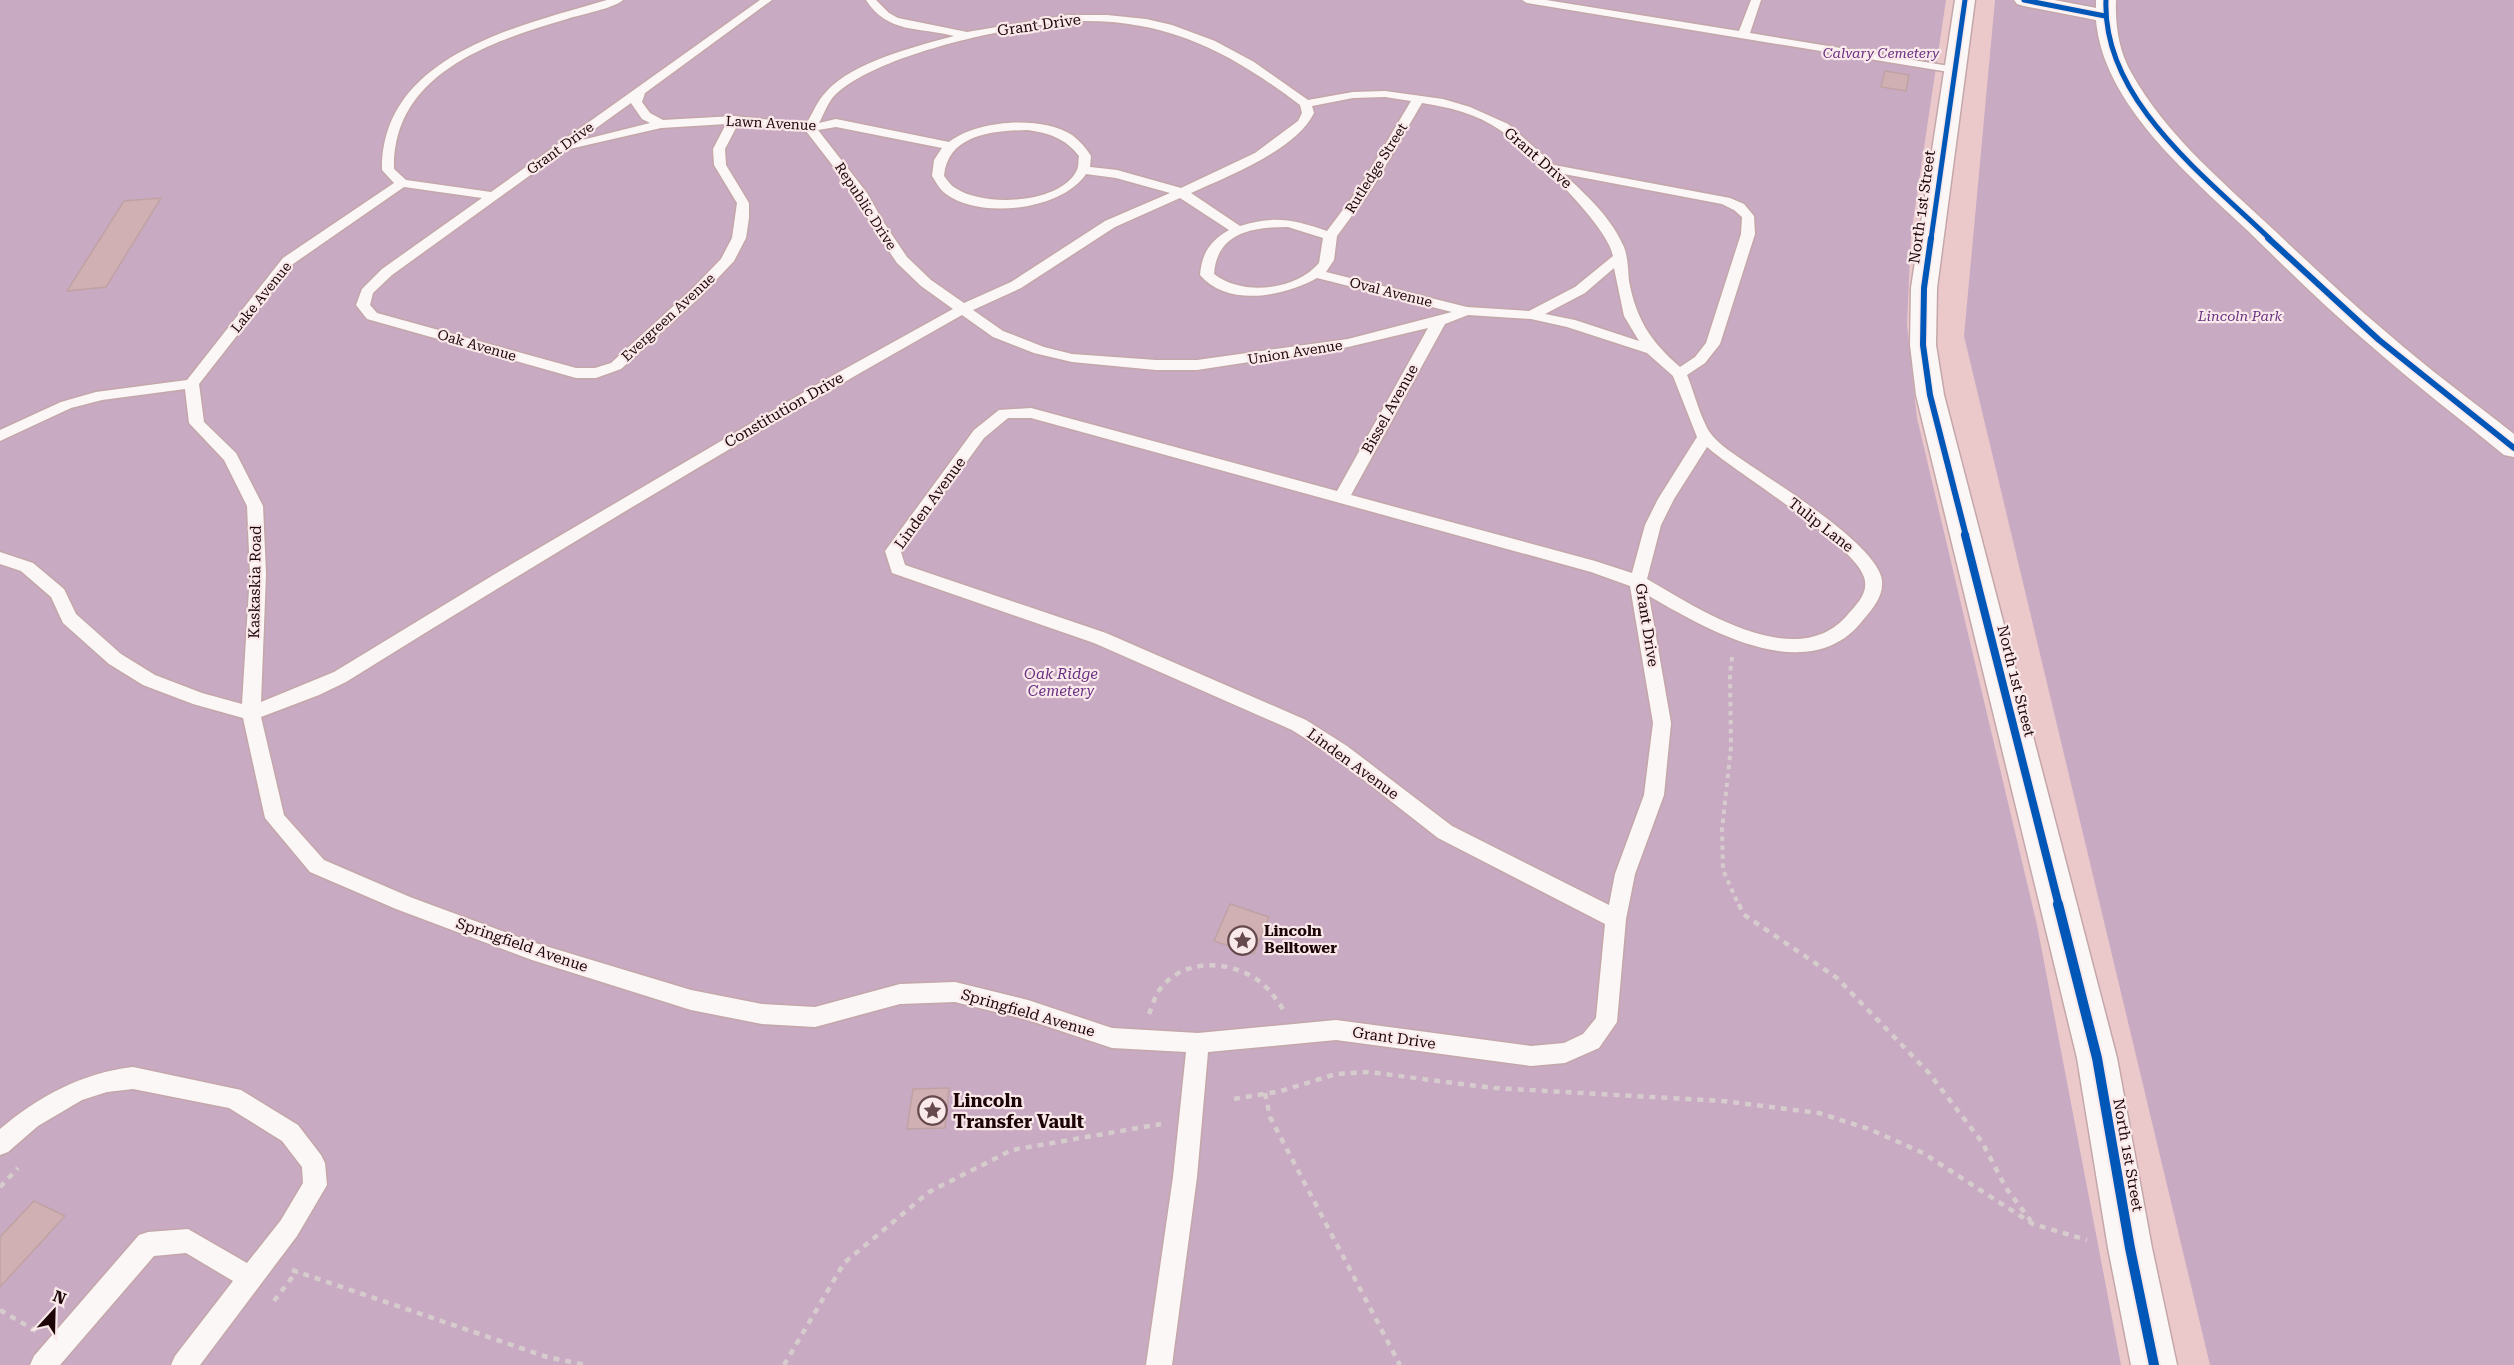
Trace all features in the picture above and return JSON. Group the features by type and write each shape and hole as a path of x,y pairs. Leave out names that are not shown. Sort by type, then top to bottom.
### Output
{"street":[{"name":"North 1st Street","path":"1965,0 1924,288 1923,345 1933,407 2097,1058 2130,1248 2154,1365"},
{"path":"2024,0 2105,8 2110,46 2120,73 2165,136 2198,171 2378,339 2514,448"}],"lane":[{"path":"494,196 402,183 388,171 386,154 389,140 409,103 438,71 471,51 618,0"},
{"name":"Grant Drive","path":"363,305 367,292 387,272 767,0"},
{"name":"Grant Drive","path":"871,0 880,12 899,22 967,36 1068,18 1100,17 1146,22 1200,38 1232,54 1273,78 1306,104 1353,95 1385,94 1466,109 1504,127 1552,168 1588,204 1608,229 1618,247 1618,258 1631,316 1652,350 1679,374 1704,437 1653,525 1638,582 1662,723 1654,795 1625,874 1616,919 1606,1022 1591,1041 1565,1053 1531,1056 1336,1030 1198,1044"},
{"path":"1527,0 1955,70"},
{"path":"1743,36 1756,0"},
{"path":"810,128 824,102 849,79 917,52 967,36"},
{"path":"640,89 636,102 639,109 661,124"},
{"name":"Rutledge Street","path":"1330,236 1356,201 1418,99"},
{"name":"Constitution Drive","path":"251,713 313,690 340,677 501,578 828,384 961,310 1016,285 1110,224 1233,170 1259,156 1303,123 1308,113 1306,104"},
{"name":"Lawn Avenue","path":"558,149 661,124 734,120 810,128 836,123 849,124 950,146"},
{"name":"Evergreen Avenue","path":"596,373 616,366 695,294 727,261 739,237 743,218 743,203 733,183 720,165 719,149 734,120"},
{"path":"1027,126 1047,129 1075,141 1085,156 1083,170 1074,182 1063,190 1041,199 994,204 966,198 951,191 938,176 939,159 950,146 972,135 1002,127 1027,126"},
{"name":"Republic Drive","path":"810,128 863,196 877,223 902,260 926,283 961,310"},
{"path":"1552,168 1725,201 1739,207 1748,216 1748,234 1713,344 1700,360 1679,374"},
{"path":"1083,170 1117,174 1180,192 1238,230"},
{"name":"Lake Avenue","path":"192,384 288,261 402,183"},
{"path":"1289,223 1330,236 1326,265 1316,274 1282,287 1263,292 1237,290 1216,284 1207,275 1206,262 1221,241 1238,230 1265,224 1289,223"},
{"path":"1532,315 1580,290 1618,258"},
{"name":"Oval Avenue","path":"1316,274 1467,311"},
{"name":"Oak Avenue","path":"363,305 372,316 576,373 596,373"},
{"name":"Union Avenue","path":"961,310 998,334 1039,350 1072,358 1155,365 1197,365 1296,352 1348,343 1439,321 1467,311 1532,315 1570,323 1652,350"},
{"name":"Bissel Avenue","path":"1341,498 1439,321"},
{"path":"0,436 66,405 101,394 192,384"},
{"name":"Kaskaskia Road","path":"192,384 197,423 231,457 255,506 258,574 251,713"},
{"name":"Linden Avenue","path":"1616,919 1444,832 1340,752 1299,725 1100,638 898,569 893,551 980,434 1004,413 1031,413 1595,567 1638,582"},
{"name":"Tulip Lane","path":"1638,582 1701,619 1735,634 1779,645 1803,645 1829,639 1846,630 1872,597 1874,577 1855,551 1831,530 1728,457 1704,437"},
{"path":"0,558 27,567 58,593 69,618 115,659 149,680 199,699 251,713"},
{"name":"Springfield Avenue","path":"251,713 275,818 317,866 403,903 522,947 691,1000 762,1014 815,1017 900,994 955,992 1028,1010 1112,1038 1143,1038 1198,1044"},
{"path":"1159,1365 1185,1178 1198,1044"},
{"path":"0,1144 30,1118 76,1091 107,1081 133,1078 234,1098 290,1133 314,1163 315,1185 289,1228 184,1365"},
{"path":"43,1365 148,1244 188,1241 250,1278"}],"path":[{"path":"1735,634 1730,674 1731,747 1722,839 1723,870 1743,914 1837,978 1929,1072 1982,1142 2006,1188 2033,1224"},
{"path":"1143,1038 1151,1006 1160,989 1179,973 1202,965 1230,965 1258,978 1277,998 1296,1035"},
{"path":"1234,1099 1336,1074 1368,1072 1494,1088 1723,1101 1819,1113 1869,1129 1923,1153 2033,1224 2087,1240"},
{"path":"1265,1093 1270,1117 1400,1365"},
{"path":"784,1365 844,1263 929,1192 1012,1150 1161,1124"},
{"path":"0,1187 27,1160"},
{"path":"289,1268 547,1357 586,1365"},
{"path":"0,1310 60,1345"}],"green space":[{"name":"Oak Ridge Cemetery","path":"0,0 1946,0 1911,235 1907,325 1917,418 2037,925 2121,1365 0,1365"},
{"name":"Lincoln Park","path":"1995,0 2514,0 2514,1365 2210,1365 1964,336"}],"building":[{"path":"1885,71 1909,75 1906,91 1881,87"},
{"path":"161,198 106,287 67,291 124,201"},
{"path":"1230,904 1269,917 1254,954 1214,941"},
{"path":"949,1088 945,1128 907,1129 913,1089"},
{"path":"34,1201 65,1216 0,1287 0,1237"}],"cycle path":[{"path":"1965,0 1924,288 1923,345 1930,395 2097,1058 2130,1248 2154,1365"},
{"path":"2024,0 2105,16"},
{"path":"2106,0 2108,38 2121,74 2150,117 2183,155 2301,270 2363,326 2412,368 2514,448"}],"place":[{"name":"Lincoln Belltower","path":"1243,940"},
{"name":"Lincoln Transfer Vault","path":"932,1110"}],"park label":[{"name":"Calvary Cemetery","path":"1881,53"}]}
